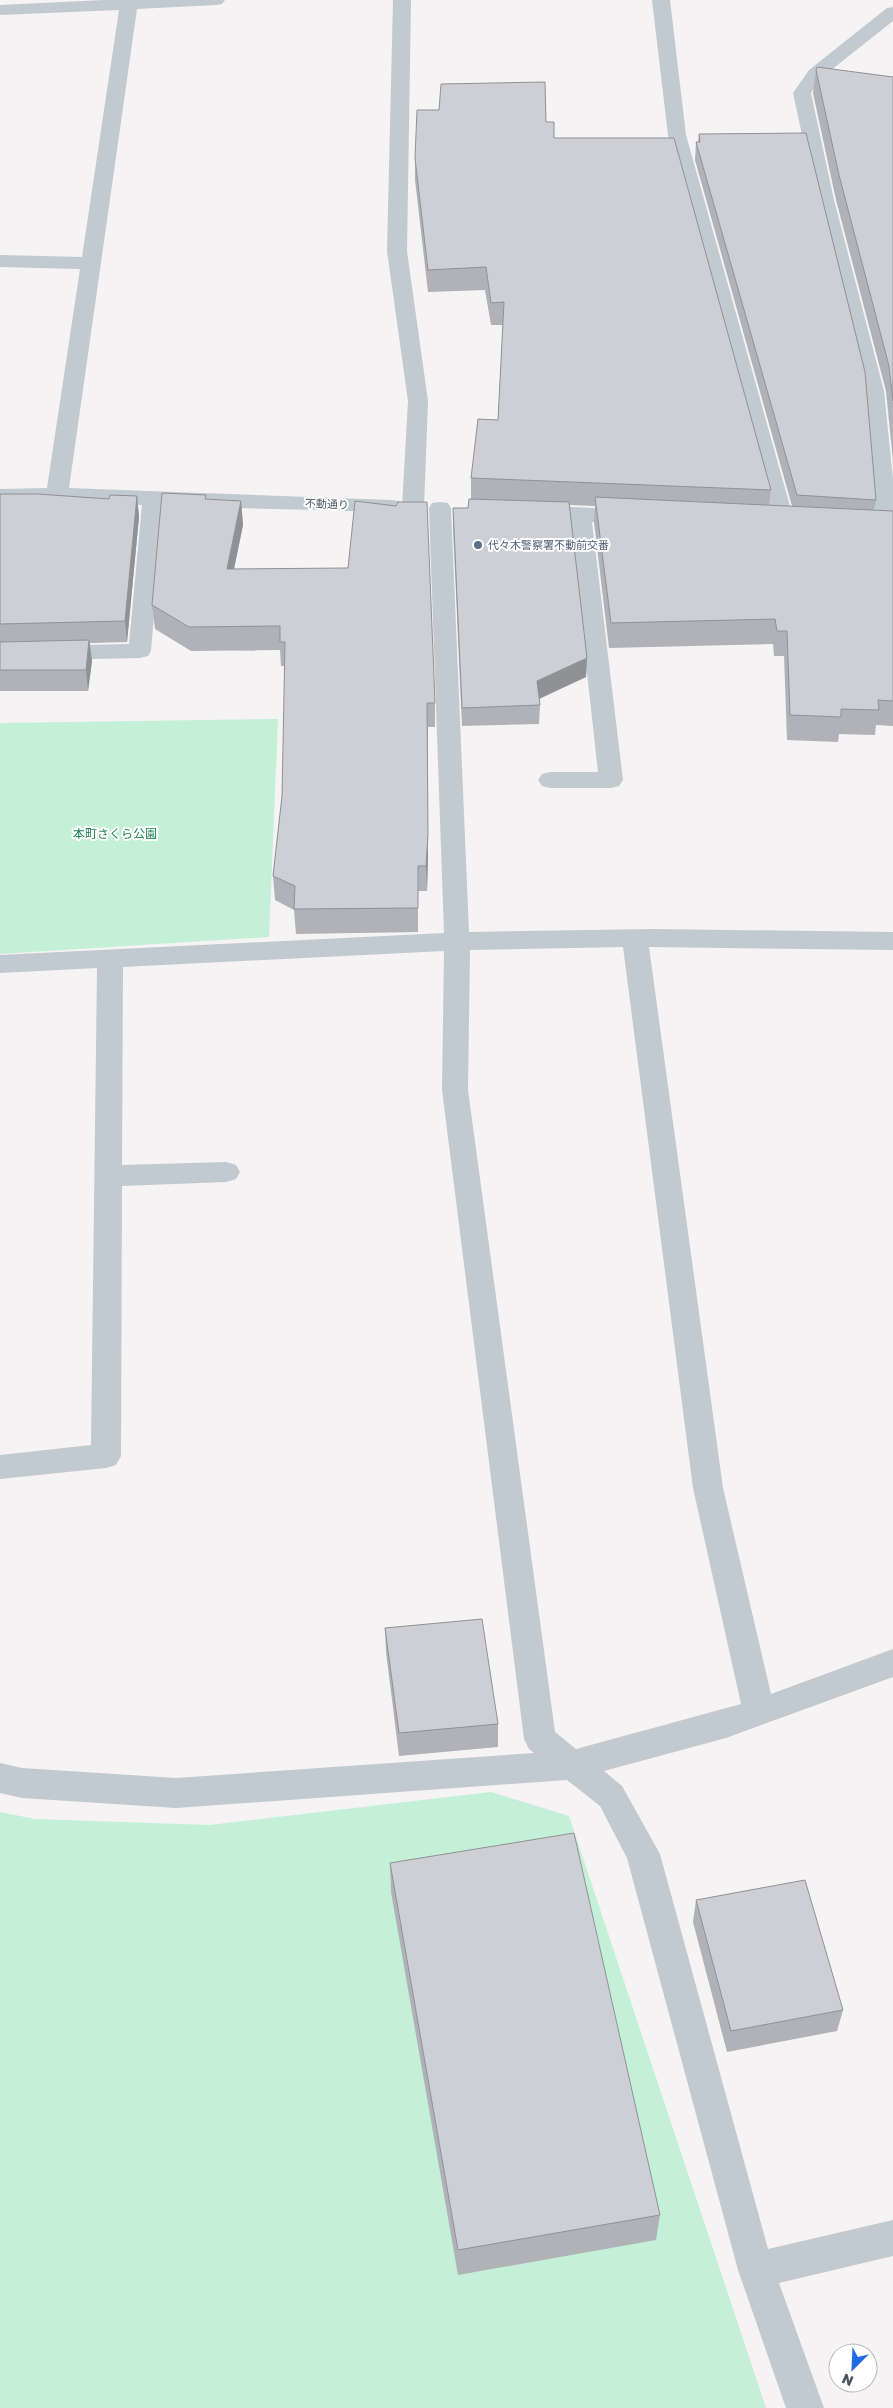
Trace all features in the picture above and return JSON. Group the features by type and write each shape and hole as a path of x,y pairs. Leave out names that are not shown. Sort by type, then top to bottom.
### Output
{"street":[{"path":"0,10 216,0"},
{"path":"402,0 398,252 418,401 413,507"},
{"path":"660,0 677,135 784,524"},
{"path":"57,494 129,4"},
{"path":"883,528 884,410 874,391 824,200 802,93 816,74 893,12"},
{"path":"0,261 91,263"},
{"name":"不動通り","path":"0,495 57,494 450,509 457,941"},
{"path":"0,654 140,651 152,499"},
{"path":"510,511 648,517"},
{"path":"550,780 611,780 580,514"},
{"path":"636,938 708,1488 759,1712"},
{"path":"0,964 457,941 636,938 893,941"},
{"path":"457,941 455,1090 540,1739 611,1796 643,1854 756,2270 805,2408"},
{"path":"0,1467 106,1456 110,958"},
{"path":"108,1176 226,1172"},
{"path":"0,1778 22,1783 176,1793 570,1765 726,1724 893,1663"},
{"path":"756,2270 893,2238"}],"green space":[{"name":"本町さくら公園","path":"278,719 269,937 0,954 0,723"},
{"path":"491,1792 569,1816 766,2408 0,2408 0,1812 35,1819 209,1825"}],"building":[{"path":"817,67 893,77 893,401 889,366 839,175 816,70"},
{"path":"545,82 546,122 554,122 554,138 674,138 771,490 471,478 478,419 498,420 504,302 491,303 486,267 428,270 415,158 417,110 439,110 441,84"},
{"path":"806,133 865,372 876,500 797,495 696,142 700,142 699,134"},
{"path":"162,493 206,495 205,499 241,501 227,569 348,568 355,501 396,506 398,502 427,502 435,703 427,703 428,834 426,866 418,866 418,908 294,909 295,886 273,876 282,796 285,642 280,642 280,626 189,627 152,605"},
{"path":"0,494 38,494 109,499 110,495 137,496 125,621 0,624"},
{"path":"595,497 893,511 893,701 878,700 879,710 841,709 841,717 790,715 787,631 777,631 775,619 611,623"},
{"path":"469,499 569,502 587,658 537,681 540,705 462,708 453,508 468,508"},
{"path":"89,640 86,670 0,670 0,642"},
{"path":"482,1619 498,1724 399,1733 385,1628"},
{"path":"574,1833 660,2215 458,2250 390,1863"},
{"path":"805,1880 843,2010 731,2031 696,1900"}],"place":[{"name":"代々木警察署不動前交番","path":"478,545"}]}
